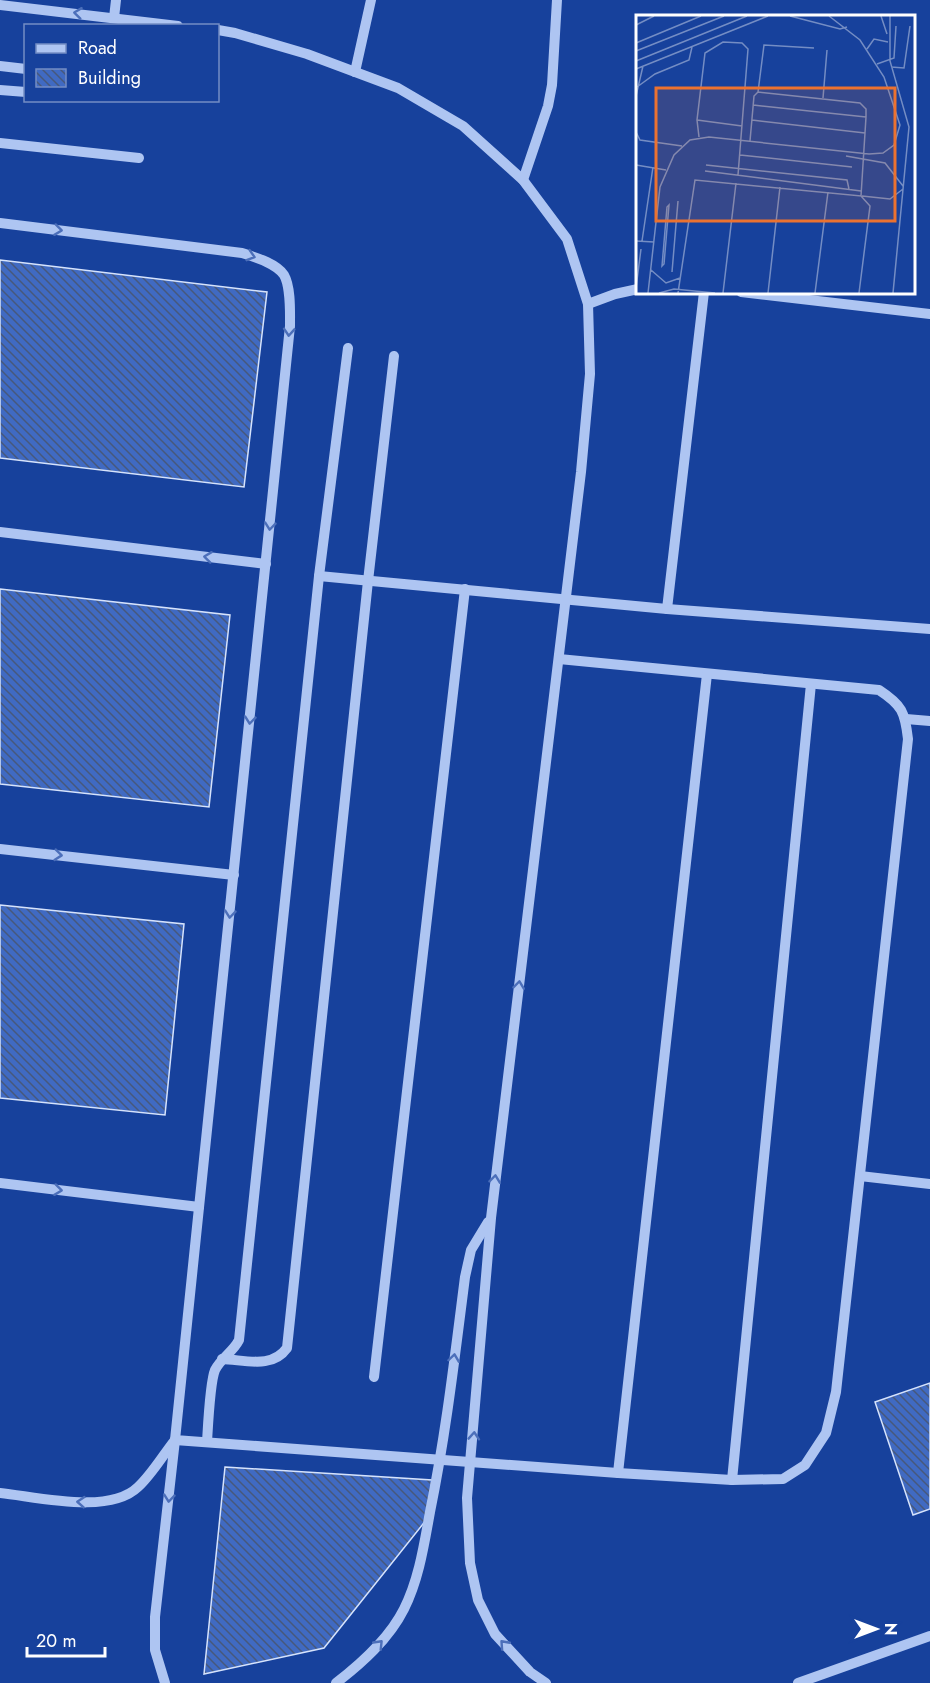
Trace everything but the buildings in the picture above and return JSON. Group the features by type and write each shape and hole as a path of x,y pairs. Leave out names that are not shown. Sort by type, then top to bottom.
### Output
{"street":[{"path":"114,18 116,0"},
{"path":"355,72 371,0"},
{"path":"523,180 548,106 552,85 557,0"},
{"path":"0,4 162,24"},
{"path":"219,30 307,54 398,88 463,126 523,180 567,239 588,304 590,374 567,598 490,1218 468,1498 470,1563 478,1600 495,1634 530,1672 546,1683"},
{"path":"0,66 24,69"},
{"path":"0,90 24,92"},
{"path":"0,143 139,158"},
{"path":"0,222 242,253 265,261 284,274 290,299 290,326 266,564 155,1617 155,1650 165,1683"},
{"path":"588,304 636,290"},
{"path":"667,609 704,294"},
{"path":"758,294 930,314"},
{"path":"207,1442 214,1371 222,1359 233,1351 239,1340 319,576 348,348"},
{"path":"222,1359 270,1362 280,1357 287,1347 394,356"},
{"path":"0,532 266,564"},
{"path":"319,576 667,609 930,629"},
{"path":"374,1377 465,589"},
{"path":"175,1440 732,1480 783,1479 805,1465 826,1433 836,1392 908,739 906,719 896,700 879,690 559,659"},
{"path":"618,1473 707,674"},
{"path":"732,1480 811,684"},
{"path":"906,719 930,721"},
{"path":"0,849 234,875"},
{"path":"860,1176 930,1184"},
{"path":"0,1183 199,1207"},
{"path":"336,1683 354,1669 389,1633 404,1609 418,1573 441,1459 465,1277 471,1250 490,1218"},
{"path":"0,1493 81,1503 99,1503 123,1498 138,1487 175,1440"},
{"path":"798,1683 930,1636"}]}
